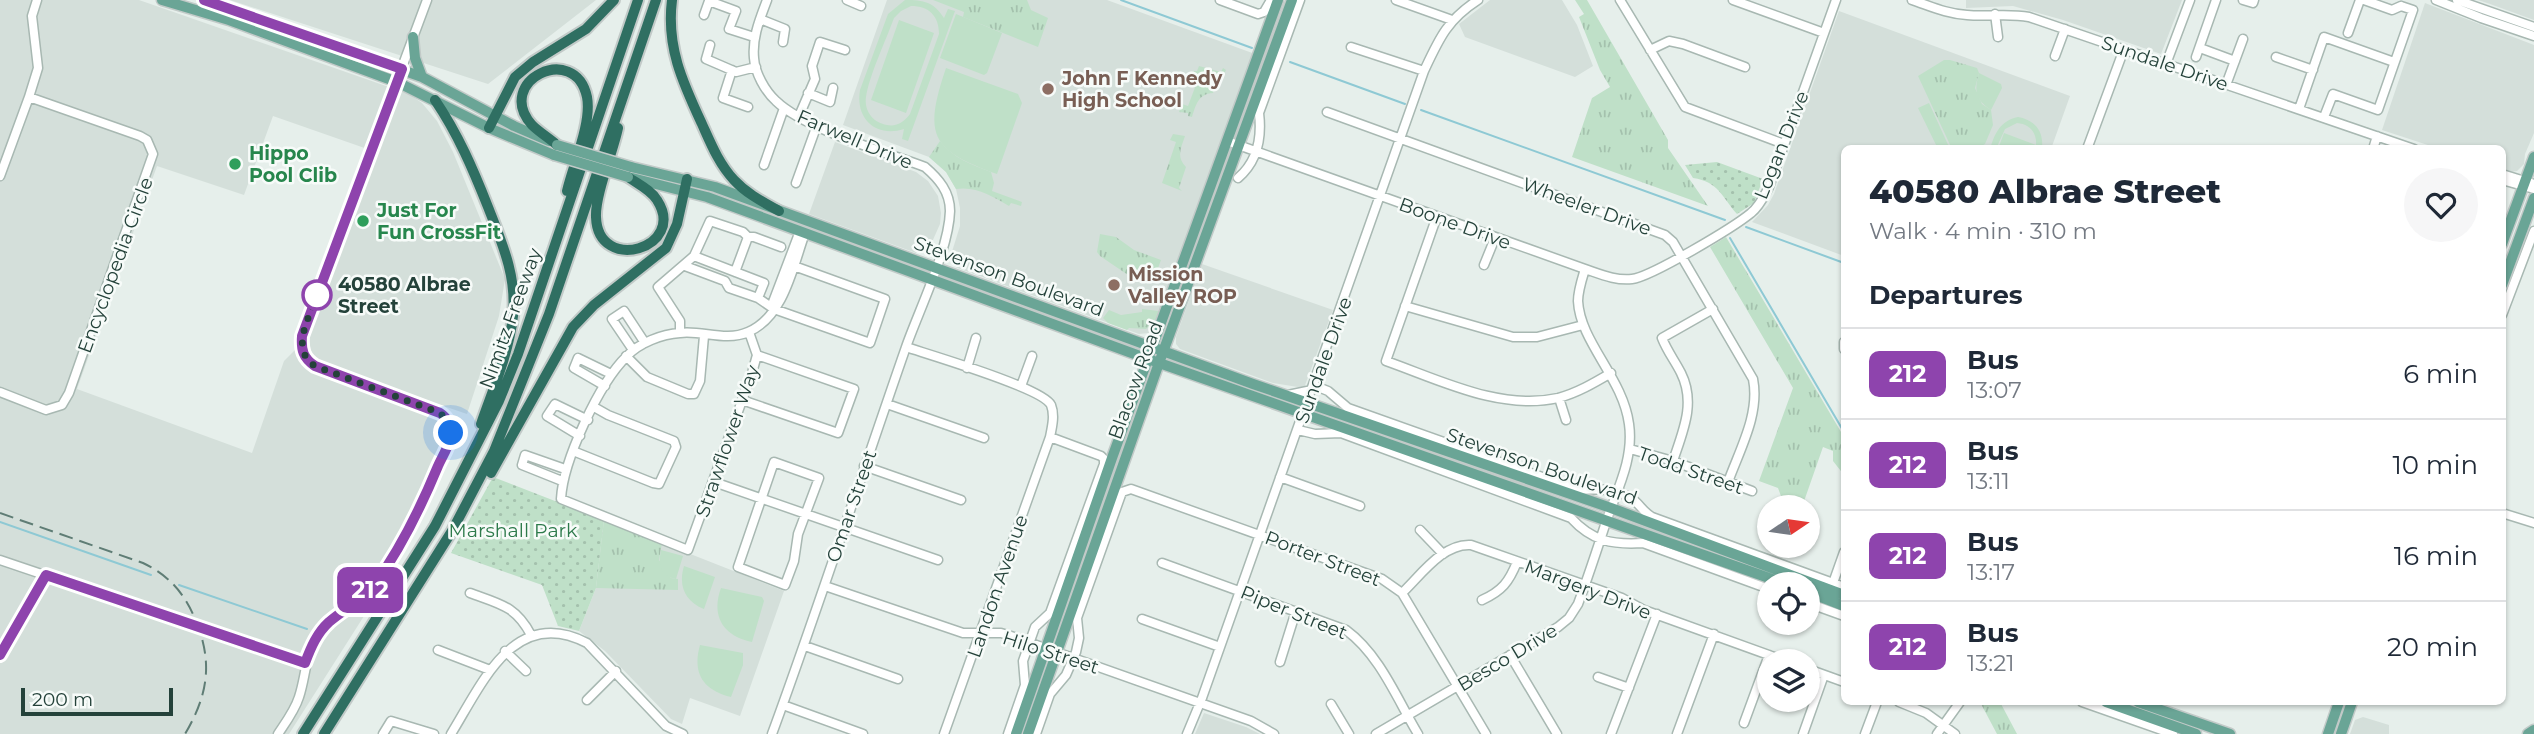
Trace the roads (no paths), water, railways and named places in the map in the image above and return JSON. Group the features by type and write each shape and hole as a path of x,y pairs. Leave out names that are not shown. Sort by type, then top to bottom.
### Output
{"highway":[{"path":"489,128 509,85 523,69 586,29 614,0"},
{"name":"Nimitz Freeway","path":"303,734 435,526 499,401 518,354 638,0"},
{"name":"Nimitz Freeway","path":"324,734 425,574 476,487 501,435 545,325 656,0"},
{"path":"672,0 670,31 675,62 713,149 736,182 751,195 779,211"},
{"path":"555,150 533,126 522,107 527,83 535,75 555,69 567,71 577,78 587,99 585,125 566,191 556,243"},
{"path":"626,86 596,217 603,238 622,250 634,251 645,248 654,241 662,222 661,208 657,200 629,172"},
{"path":"435,100 465,149 503,246 513,284 510,334 467,463"},
{"path":"476,487 488,478 573,327 594,305 666,248 677,224 686,185"},
{"path":"317,734 447,528 494,438 501,435"}],"main road":[{"name":"Stevenson Boulevard","path":"162,0 178,2 397,82 489,128 629,172 779,211 1163,351 1611,508 1841,594"},
{"name":"Stevenson Boulevard","path":"204,0 422,77 555,150"},
{"name":"Blacow Road","path":"1028,734 1154,361 1153,347 1278,0"},
{"name":"Blacow Road","path":"1016,734 1154,361 1163,351 1292,0"},
{"path":"414,37 415,58 422,77"},
{"path":"2506,234 2527,183 2534,157"},
{"name":"Stevenson Boulevard","path":"686,185 802,232 1154,361 1757,574"},
{"path":"2506,274 2534,198"},
{"path":"1194,268 1192,256 1197,238 1197,224"},
{"path":"1820,597 1841,605"},
{"path":"2114,705 2196,734"},
{"path":"2147,705 2230,734"},
{"path":"2328,734 2338,705"},
{"path":"2341,734 2351,705"},
{"path":"2528,734 2534,730"}],"street":[{"path":"0,176 38,68 32,16 37,0"},
{"path":"278,734 296,706 305,663 321,630 363,597 379,577 425,498 450,438 446,416 315,366 306,360 301,346 302,336 427,0"},
{"name":"Farwell Drive","path":"767,0 754,37 756,67 770,95 784,108 821,128 925,167 946,190 950,208 949,228 931,278"},
{"path":"847,0 861,6"},
{"path":"1220,0 1258,14 1264,12 1271,0"},
{"path":"1238,178 1248,170 1257,150 1261,132 1259,113 1300,0"},
{"path":"1396,0 1452,20"},
{"name":"Sundale Drive","path":"1187,734 1298,430 1424,71 1443,31 1452,20 1478,0"},
{"path":"1620,0 1685,107 1784,144"},
{"path":"1733,0 1824,33"},
{"name":"Logan Drive","path":"1682,255 1756,208 1769,187 1836,0"},
{"name":"Sundale Drive","path":"1912,0 1948,13 2029,17 2403,145"},
{"path":"2166,64 2190,0"},
{"path":"2196,57 2216,0"},
{"path":"2243,0 2253,4 2254,0"},
{"path":"2324,117 2333,94 2378,110 2413,10 2402,3 2392,10 2362,0 2348,33"},
{"path":"2436,0 2534,36"},
{"path":"2457,0 2534,27"},
{"path":"704,15 709,1 736,10 729,29 754,37"},
{"path":"1995,14 1997,37"},
{"path":"760,19 785,29 783,42"},
{"path":"2055,56 2065,29"},
{"path":"2299,109 2324,37 2394,62"},
{"path":"2226,85 2243,39"},
{"path":"1650,50 1669,41 1745,67"},
{"path":"799,116 815,79 812,66 820,42 845,50"},
{"path":"710,45 706,59 736,72 756,67"},
{"path":"1352,47 1424,71"},
{"path":"2200,48 2235,61"},
{"path":"2088,145 2123,49"},
{"path":"2276,57 2313,70"},
{"path":"732,70 723,98 747,107"},
{"path":"808,93 830,102 833,88"},
{"name":"Encyclopedia Circle","path":"0,392 46,410 62,405 69,393 152,160 151,146 140,136 29,97"},
{"path":"764,165 784,108"},
{"name":"Wheeler Drive","path":"1327,112 1665,234 1682,255 1752,379 1756,395 1752,417 1728,482"},
{"path":"796,183 821,128"},
{"path":"2374,145 2377,136"},
{"name":"Boone Drive","path":"1227,141 1616,279 1634,279 1651,273 1682,255"},
{"path":"2506,181 2527,183 2534,189"},
{"path":"1437,216 1386,361 1487,396 1535,402 1578,391 1611,373"},
{"path":"680,332 680,321 658,287 694,256 710,220 743,232 748,237 780,247"},
{"path":"2506,304 2534,231"},
{"path":"565,469 525,456 522,465 562,481 573,451 611,374 630,353 645,343 680,332 704,336 732,336 749,332 782,298 802,232"},
{"path":"774,309 773,302 802,232"},
{"path":"735,272 748,237"},
{"path":"1484,265 1496,238"},
{"path":"694,256 764,283 758,298"},
{"path":"685,266 725,281 729,288 758,298 774,309 870,342 885,299 794,265"},
{"name":"Besco Drive","path":"1376,734 1558,628 1578,604 1625,472 1630,449 1625,405 1611,373 1583,325 1578,297 1585,270"},
{"name":"Omar Street","path":"772,734 931,278"},
{"path":"1405,306 1513,337 1537,337 1583,325"},
{"path":"1673,461 1689,406 1682,374 1662,338 1713,309"},
{"path":"645,343 624,311 612,319 630,353 647,377 694,394 700,381 704,336"},
{"name":"Strawflower Way","path":"562,481 561,499 688,550 757,355 749,332"},
{"path":"967,368 976,338"},
{"path":"906,346 1045,397 1051,405 1053,417 1050,437"},
{"path":"742,400 838,433 854,388 757,355"},
{"path":"1021,386 1032,356"},
{"path":"605,386 573,368 578,358 611,374"},
{"path":"1288,395 1312,388"},
{"name":"Stevenson Boulevard","path":"1312,388 1328,391 1348,408 1576,489 1605,489 1629,497 1652,516 1841,586"},
{"path":"1559,398 1566,420"},
{"path":"580,436 547,416 555,404 588,420"},
{"path":"887,404 984,438"},
{"path":"573,451 653,484 659,484 663,479 676,447 674,441 594,407"},
{"name":"Stevenson Boulevard","path":"1298,430 1315,434 1341,433 1571,518 1585,533 1601,539 1624,544 1643,542 1757,585"},
{"name":"Blacow Road","path":"1008,734 1025,685 1023,661 1029,643 1035,626 1050,613 1104,458 1050,437"},
{"name":"Landon Avenue","path":"944,734 1050,437"},
{"name":"Todd Street","path":"1630,449 1673,461 1752,491"},
{"path":"774,462 819,478 798,534 794,561 785,585 738,567 760,499 774,462"},
{"path":"864,466 961,500"},
{"path":"1280,478 1360,506"},
{"path":"714,482 938,560"},
{"name":"Porter Street","path":"1073,659 1078,645 1077,618 1122,492 1131,489 1382,579 1402,593 1486,734"},
{"path":"2506,514 2534,523"},
{"path":"1402,593 1443,554 1420,530"},
{"name":"Margery Drive","path":"1443,554 1455,546 1471,545 1622,598 1657,614 1757,650"},
{"path":"0,559 305,663"},
{"path":"1833,583 1841,560"},
{"path":"1482,600 1496,594 1506,585 1517,562"},
{"name":"Piper Street","path":"1162,563 1346,630 1364,645 1418,734"},
{"path":"0,655 46,575"},
{"name":"Hilo Street","path":"825,586 963,633 1001,633 1260,724 1274,734"},
{"path":"470,593 514,611 531,635"},
{"path":"1820,607 1841,615"},
{"path":"1280,662 1296,611"},
{"path":"1611,734 1657,614"},
{"path":"1142,620 1220,647"},
{"path":"451,734 490,670 505,651 531,635 554,632 573,636 587,643 666,726 683,734"},
{"path":"1676,734 1714,634"},
{"path":"804,646 898,679"},
{"path":"438,650 490,670"},
{"path":"505,651 526,671"},
{"path":"1510,655 1557,734"},
{"path":"1036,734 1050,694 1066,675 1073,659"},
{"path":"587,700 616,671"},
{"path":"1820,674 1841,681"},
{"path":"1803,734 1824,675"},
{"path":"1598,677 1629,688"},
{"path":"1744,723 1757,688"},
{"path":"783,705 863,734"},
{"path":"1331,705 1349,734"},
{"path":"1865,734 1876,705"},
{"path":"1908,705 1944,724 1955,734"},
{"path":"1937,734 1958,705"},
{"path":"2091,705 2173,734"},
{"path":"383,734 391,721 434,734"},
{"path":"660,734 666,726"}],"waterway":[{"path":"1121,0 1252,48"},
{"path":"1290,62 1405,104"},
{"path":"1421,110 1725,220"},
{"path":"1746,227 1841,262"},
{"path":"1730,238 1841,427"},
{"path":"0,522 151,575"},
{"path":"179,585 307,629"}],"railway":[{"path":"0,513 143,563 176,587 196,621 205,651 206,665 199,706 185,734"}],"place":[{"name":"John F Kennedy High School","path":"1048,89"},
{"name":"Hippo Pool Clib","path":"235,164"},
{"name":"Just For Fun CrossFit","path":"363,221"},
{"name":"Mission Valley ROP","path":"1114,285"},
{"name":"40580 Albrae Street","path":"317,295"}],"park label":[{"name":"Marshall Park","path":"513,530"}]}
